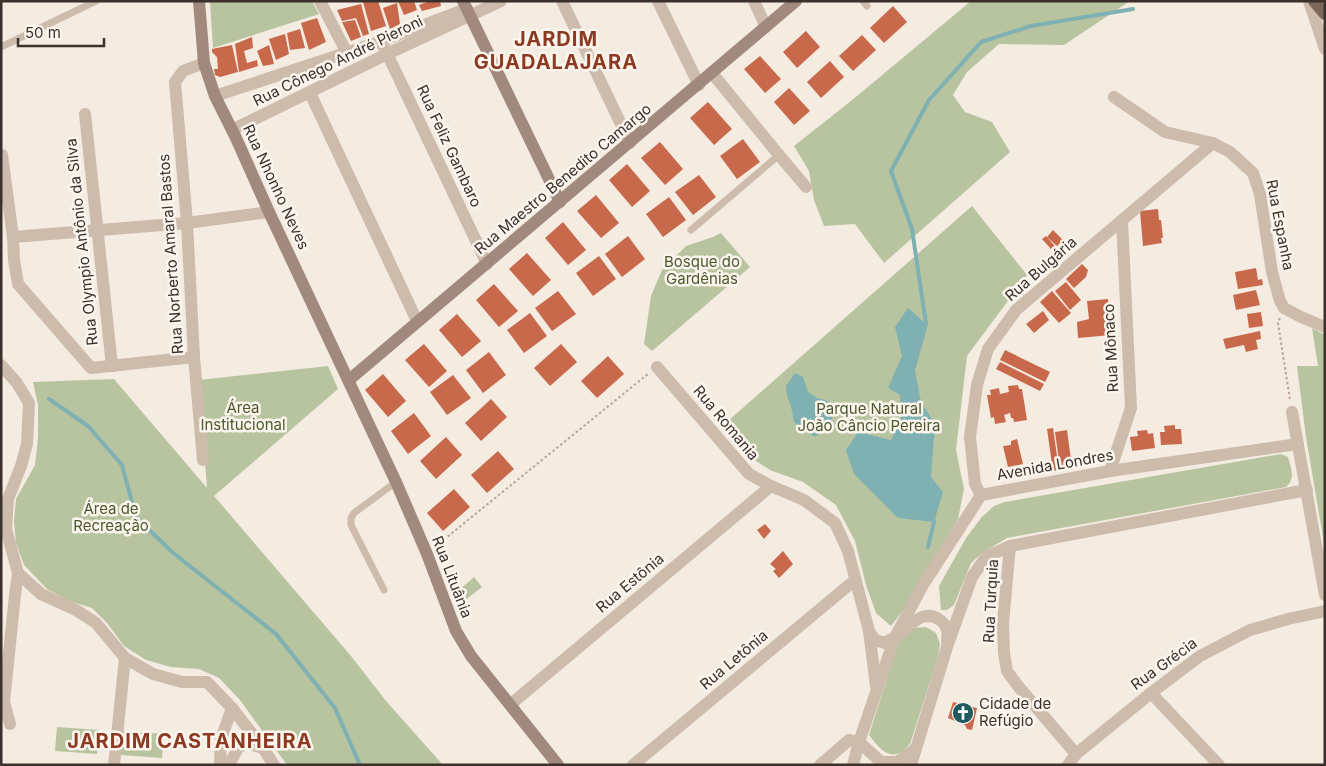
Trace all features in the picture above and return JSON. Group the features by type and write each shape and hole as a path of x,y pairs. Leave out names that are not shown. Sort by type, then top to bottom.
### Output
{"main road":[{"path":"1314,1 1325,14"}],"street":[{"name":"Rua Nhonho Neves","path":"200,1 204,63 215,96 349,380"},
{"path":"320,1 347,53"},
{"name":"Rua Cônego André Pieroni","path":"215,96 382,41 467,8 485,9 500,1"},
{"path":"562,1 630,143"},
{"path":"658,1 699,85"},
{"path":"754,1 766,27"},
{"name":"Rua Maestro Benedito Camargo","path":"349,380 796,1"},
{"path":"1309,1 1325,49"},
{"path":"467,8 560,202"},
{"name":"Rua Cônego André Pieroni","path":"232,130 387,54 467,8"},
{"name":"Rua Feliz Gambaro","path":"382,41 487,264"},
{"name":"Rua Norberto Amaral Bastos","path":"203,460 194,358 187,222 175,82 183,71 204,63"},
{"path":"712,73 806,187"},
{"path":"310,92 417,321"},
{"name":"Rua Espanha","path":"1114,97 1165,132 1213,143 1230,152 1253,173 1260,194 1272,272 1280,301 1284,308"},
{"name":"Rua Olympio Antônio da Silva","path":"85,114 112,366"},
{"name":"Rua Bulgária","path":"981,495 975,484 970,437 977,385 988,349 1016,310 1213,143"},
{"path":"2,155 18,284 91,368 194,358"},
{"path":"13,236 187,222 269,212"},
{"name":"Rua Mônaco","path":"1110,471 1130,408 1122,221"},
{"path":"1284,308 1325,327"},
{"path":"1,364 17,383 29,403 27,444 21,466 8,499 6,529 18,573 14,595 4,702 10,724"},
{"name":"Rua Romania","path":"657,367 749,474 804,500 835,523 848,551 870,631 877,690"},
{"name":"Rua Lituânia","path":"349,380 427,554 456,631 466,648 558,765"},
{"path":"1292,412 1325,595"},
{"name":"Avenida Londres","path":"853,765 859,742 896,636 923,585 981,495 1110,471 1298,444"},
{"name":"Rua Estônia","path":"510,705 771,486"},
{"path":"911,765 947,647 972,577 986,557 1010,546 1307,490"},
{"name":"Rua Turquia","path":"1010,546 1003,624 1007,671 1076,754"},
{"path":"18,573 41,594 76,610 96,623 125,658 153,674 182,682 207,682 232,708 274,765"},
{"name":"Rua Letônia","path":"633,765 855,580"},
{"name":"Rua Grécia","path":"1068,765 1076,754 1200,656 1250,630 1325,611"},
{"path":"870,631 876,640 885,643 919,617 934,616 948,630 947,647"},
{"path":"114,765 125,658"},
{"path":"1151,693 1219,765"},
{"path":"220,765 220,739 232,708"},
{"path":"820,765 849,740 859,742 881,762 897,762 915,749"},
{"path":"229,765 238,748 246,743 263,748"}],"lane":[{"path":"1,47 96,1"},
{"path":"691,230 779,156"},
{"path":"384,590 350,521 354,513 396,482"}],"path":[{"path":"1284,308 1278,323 1292,412"},
{"path":"427,554 657,367"}],"green space":[{"path":"210,1 312,1 319,14 213,48"},
{"path":"971,1 1130,1 1064,45 999,44 967,72 953,95 965,112 992,122 1010,152 884,263 855,224 824,226 814,200 809,171 794,146"},
{"name":"Parque Natural João Câncio Pereira","path":"972,206 1027,275 967,356 956,450 964,489 958,519 907,605 891,626 876,613 866,585 855,541 836,505 803,482 770,470 742,452 721,427"},
{"name":"Bosque do Gardênias","path":"721,233 750,267 652,351 644,344 651,296 662,270 686,246"},
{"path":"1312,328 1325,335 1325,549 1306,437 1297,366 1318,366"},
{"name":"Área de Recreação","path":"328,366 338,389 214,496 351,656 386,701 443,765 287,765 240,700 219,678 199,669 171,667 146,660 124,646 107,623 92,608 69,601 47,589 24,565 16,543 14,521 16,499 35,465 38,438 38,405 33,382 114,379 207,488 199,380"},
{"path":"1281,454 1288,457 1291,469 1292,477 1286,487 1007,538 982,553 971,563 954,605 947,610 941,610 939,586 966,538 981,518 994,506 1005,502"},
{"path":"474,577 482,587 464,601 457,592"},
{"path":"926,627 936,633 940,644 938,657 910,744 900,753 886,753 869,735 899,641 913,628"},
{"path":"57,727 99,730 97,754 55,751"},
{"path":"122,731 164,734 162,758 120,755"}],"water":[{"path":"908,308 926,324 914,365 921,402 935,424 931,477 943,492 934,522 898,518 854,474 846,450 858,432 891,440 901,418 900,395 888,388 902,356 895,327"},
{"path":"795,373 803,377 808,392 817,398 826,400 832,406 833,414 830,425 815,437 794,422 786,386"}],"building":[{"path":"378,1 386,26 371,31 363,2"},
{"path":"398,1 414,1 417,10 404,15"},
{"path":"430,1 440,1 441,6 422,11 419,5"},
{"path":"397,3 400,24 390,29 383,8"},
{"path":"361,4 369,34 363,36 356,18 342,21 337,10"},
{"path":"893,6 907,22 884,43 870,28"},
{"path":"317,18 326,42 309,50 301,23"},
{"path":"355,20 361,37 351,41 342,22"},
{"path":"300,29 305,48 290,50 287,33"},
{"path":"806,31 820,47 797,68 783,52"},
{"path":"285,34 289,54 276,60 269,39"},
{"path":"862,35 876,50 853,71 839,56"},
{"path":"252,37 253,48 244,51 247,63 257,60 258,66 239,72 235,44"},
{"path":"232,45 238,72 220,77 215,75 214,69 218,69 217,57 212,52 212,49"},
{"path":"269,45 274,64 263,66 257,51"},
{"path":"760,56 781,79 765,93 744,69"},
{"path":"830,61 844,77 821,98 807,82"},
{"path":"789,88 810,111 794,125 774,102"},
{"path":"708,102 732,129 714,145 690,118"},
{"path":"743,139 760,162 737,179 720,156"},
{"path":"660,142 683,169 665,185 641,158"},
{"path":"627,164 650,191 632,207 609,180"},
{"path":"699,175 716,197 693,215 675,192"},
{"path":"596,195 619,223 601,238 577,211"},
{"path":"669,197 686,220 663,237 646,214"},
{"path":"1158,209 1159,220 1161,220 1162,243 1143,246 1140,211"},
{"path":"563,222 586,250 568,265 545,238"},
{"path":"1053,230 1063,240 1057,246 1047,237"},
{"path":"628,236 645,259 622,277 605,254"},
{"path":"1046,236 1055,246 1051,249 1042,239"},
{"path":"527,253 551,280 533,296 509,269"},
{"path":"599,256 616,279 593,296 576,273"},
{"path":"1082,264 1088,270 1086,277 1074,288 1066,279"},
{"path":"1256,268 1258,280 1262,279 1263,285 1238,289 1235,272"},
{"path":"1066,282 1081,300 1070,310 1055,291"},
{"path":"494,284 518,311 499,327 476,300"},
{"path":"1256,290 1260,305 1236,310 1233,295"},
{"path":"558,291 576,314 552,331 535,308"},
{"path":"1052,291 1071,313 1059,323 1040,302"},
{"path":"1108,299 1111,335 1078,338 1077,322 1089,319 1087,301"},
{"path":"1043,311 1049,320 1034,333 1026,324"},
{"path":"1261,312 1263,326 1249,328 1247,314"},
{"path":"530,313 547,336 524,353 507,330"},
{"path":"457,314 481,341 462,357 439,330"},
{"path":"1260,331 1261,339 1256,340 1258,349 1246,352 1244,345 1226,349 1223,339"},
{"path":"424,344 447,371 429,387 405,360"},
{"path":"561,344 577,362 550,386 534,368"},
{"path":"1005,350 1050,372 1045,382 1000,360"},
{"path":"489,352 506,375 483,393 466,370"},
{"path":"608,356 624,374 597,398 581,381"},
{"path":"1000,362 1044,384 1040,391 996,369"},
{"path":"383,374 406,401 388,417 365,390"},
{"path":"453,375 471,398 447,415 430,392"},
{"path":"1018,385 1019,389 1022,389 1027,420 1014,422 1010,413 1004,415 1006,422 995,424 994,417 991,418 987,395 991,395 990,390 999,388 1000,394 1009,392 1008,386"},
{"path":"491,399 507,417 481,441 465,423"},
{"path":"414,413 431,436 408,454 391,431"},
{"path":"1175,425 1175,429 1181,429 1182,444 1161,445 1160,432 1165,432 1164,426"},
{"path":"1053,428 1059,470 1053,471 1047,429"},
{"path":"1067,430 1072,467 1060,468 1055,432"},
{"path":"1147,430 1148,434 1153,433 1155,448 1132,451 1130,437 1138,436 1137,431"},
{"path":"446,437 462,455 436,479 420,461"},
{"path":"1017,439 1023,464 1008,467 1003,446 1011,445 1011,441"},
{"path":"498,451 514,469 487,493 471,475"},
{"path":"454,489 470,507 443,531 427,513"},
{"path":"765,524 771,531 764,539 757,530"},
{"path":"783,551 793,564 779,578 773,571 776,569 770,564"},
{"name":"Cidade de Refúgio","path":"953,702 977,708 972,730 948,718"}],"waterway":[{"path":"914,367 926,324 912,229 891,171 929,100 981,42 1031,26 1133,9"},
{"path":"49,399 88,426 122,465 136,517 172,552 276,634 335,708 360,765"},
{"path":"928,547 934,522 933,517"}],"place":[{"name":"Cidade de Refúgio","path":"963,713"}],"district":[{"name":"JARDIM GUADALAJARA","path":"556,50"},
{"name":"JARDIM CASTANHEIRA","path":"190,741"}],"park label":[{"name":"Área Institucional","path":"243,416"}]}
